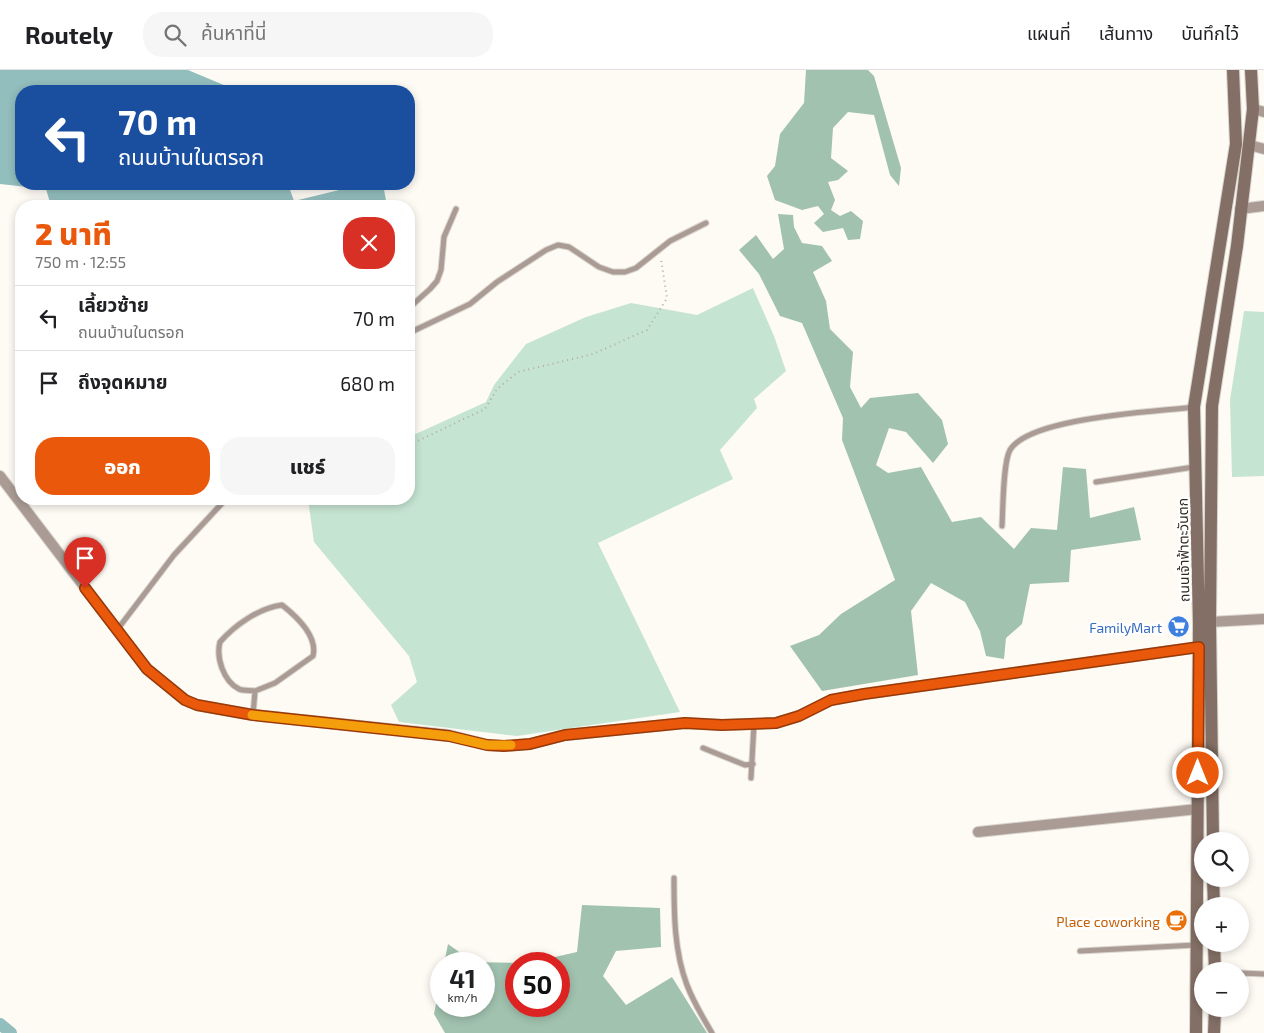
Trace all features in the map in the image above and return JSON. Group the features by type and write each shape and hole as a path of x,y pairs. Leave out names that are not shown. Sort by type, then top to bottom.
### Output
{"main road":[{"name":"ถนนเจ้าฟ้าตะวันตก","path":"1197,897 1199,647 1197,467 1194,407 1236,144 1233,70"},
{"name":"ถนนเจ้าฟ้าตะวันตก","path":"1213,832 1210,622 1212,406 1237,246 1240,208 1249,145 1258,110 1251,70"},
{"name":"ถนนเจ้าฟ้าตะวันตก","path":"1196,1033 1197,952"},
{"path":"1214,1017 1214,1033"}],"street":[{"path":"1249,145 1264,149"},
{"path":"1240,208 1264,206"},
{"path":"0,476 15,496"},
{"path":"22,505 147,669 185,700 197,705 253,715 449,736 487,745 530,744 565,735 685,723 722,725 776,723 799,716 831,700 864,694 1199,647"},
{"path":"1210,622 1264,619"},
{"path":"978,832 1198,809"}],"lane":[{"path":"415,303 437,281 441,270 444,237 456,209"},
{"path":"415,330 470,304 498,282 546,250 558,245 570,247 599,267 618,272 636,268 659,248 706,223"},
{"path":"1002,526 1010,450 1020,440 1036,431 1065,423 1194,407"},
{"path":"1096,482 1197,467"},
{"path":"117,630 174,555 220,505"},
{"path":"282,605 294,614 306,631 315,648 313,656 275,683 255,691 239,689 231,681 219,660 220,642 246,620 272,606 282,605"},
{"path":"253,715 255,691"},
{"path":"751,778 754,724"},
{"path":"703,748 745,765 753,764"},
{"path":"674,878 674,919 680,959 687,985 712,1033"},
{"path":"1080,951 1194,945"},
{"path":"1249,973 1264,974"}],"path":[{"path":"415,442 485,410 497,389 518,372 593,354 647,330 667,298 659,248"}],"green space":[{"path":"806,70 868,70 874,76 901,168 899,186 890,175 874,115 848,112 833,128 831,158 848,171 838,180 828,182 835,200 831,210 840,216 851,211 863,221 860,239 848,240 843,228 823,232 814,223 824,214 818,206 802,210 775,200 767,176 775,166 780,134 804,103"},
{"path":"778,214 793,215 794,227 802,243 822,246 832,261 813,272 826,301 830,329 853,352 850,387 861,408 870,398 918,393 942,420 948,444 933,463 906,432 889,428 876,465 888,473 921,467 952,522 981,517 1014,549 1031,528 1057,530 1063,467 1086,469 1090,518 1134,507 1141,540 1071,550 1069,582 1030,584 1022,624 1006,638 1004,659 986,656 980,631 965,602 931,583 911,611 918,675 822,691 790,646 819,635 841,614 895,580 842,440 843,418 802,323 780,316 759,274 739,250 756,235 773,259 784,249"},
{"path":"753,288 774,336 786,371 754,399 757,408 720,450 733,479 598,543 680,712 517,736 399,722 391,705 417,682 409,656 314,542 309,505 415,505 415,434 486,402 494,385 526,344 586,317 631,303 697,315"},
{"path":"1244,311 1264,312 1264,476 1232,477 1230,400"},
{"path":"582,905 660,908 661,947 616,951 603,976 626,1005 672,977 707,1033 445,1033 436,1017 495,1017 495,962 505,963 505,1017 570,1017 570,954 577,952"},
{"path":"448,944 459,952 446,952"}],"water":[{"path":"0,70 188,70 224,85 15,85 15,186 0,184"},
{"path":"46,190 290,190 294,200 49,200"},
{"path":"339,190 384,190 386,200 298,200"}],"waterway":[{"path":"0,1024 11,1033"}],"slow traffic":[{"path":"252,715 449,736 487,745 511,745"}],"place":[{"name":"FamilyMart","path":"1178,627"},
{"name":"Place coworking","path":"1176,921"}],"route":[{"path":"85,588 147,669 185,700 197,705 253,715 449,736 487,745 504,746 530,744 565,735 685,723 722,725 776,723 799,716 831,700 864,694 1199,647 1198,773"}]}
